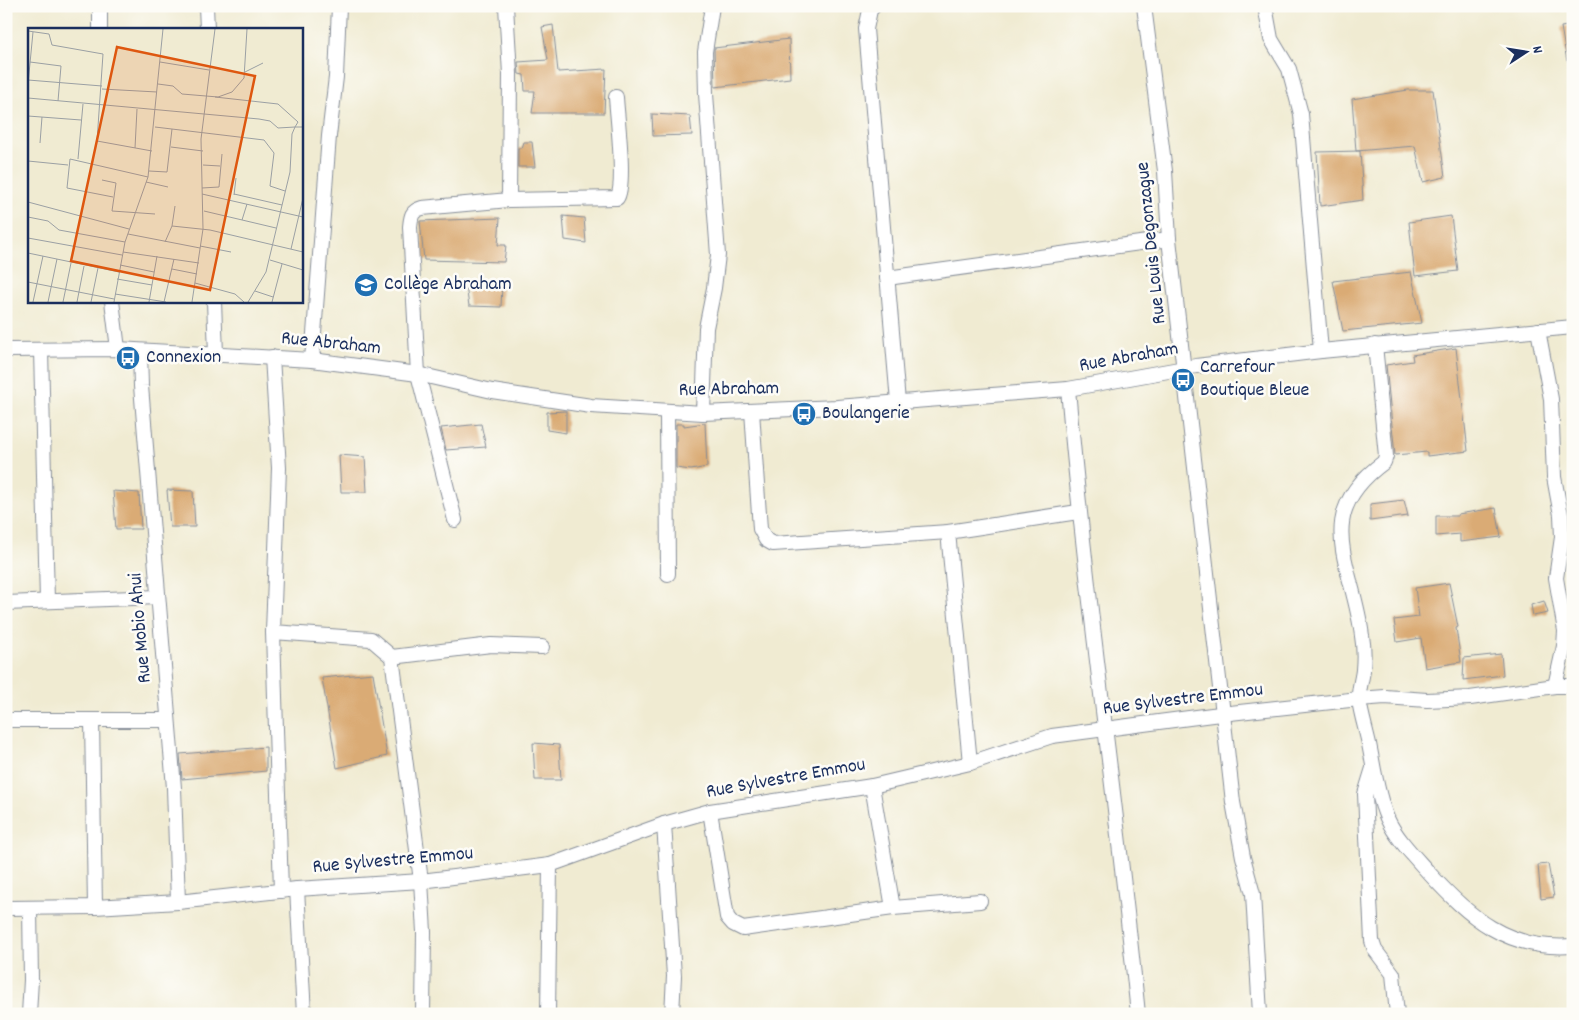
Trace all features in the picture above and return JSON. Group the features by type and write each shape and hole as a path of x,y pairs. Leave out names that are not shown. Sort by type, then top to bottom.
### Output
{"street":[{"path":"100,6 100,28"},
{"path":"206,6 208,28"},
{"path":"312,360 329,136 336,77 339,6"},
{"path":"506,6 510,74 509,200"},
{"path":"704,413 706,328 718,255 706,94 705,52 712,6"},
{"path":"874,6 870,10 866,29 898,402"},
{"name":"Rue Louis Degonzague","path":"1144,6 1165,171 1170,239 1186,368 1233,802 1243,857 1253,894 1260,1014"},
{"path":"1265,6 1271,39 1289,69 1301,114 1321,351"},
{"path":"455,520 418,374 410,227 412,214 415,210 422,208 509,200 617,198 620,194 621,173 616,97"},
{"path":"887,278 1170,239"},
{"path":"112,302 118,349"},
{"path":"214,302 216,354"},
{"name":"Rue Abraham","path":"6,350 118,349 312,360 418,374 492,391 546,400 591,406 704,413 898,402 1068,389 1186,368 1321,351 1573,327"},
{"path":"1538,330 1551,399 1554,477 1561,515 1562,537 1556,578 1565,638 1554,686"},
{"path":"1375,346 1386,456 1384,462 1356,486 1347,502 1340,532 1362,638 1363,670 1359,699 1387,818 1406,848 1467,913 1507,937 1546,946 1573,946"},
{"path":"41,350 48,601"},
{"name":"Rue Mobio Ahui","path":"140,350 174,788 178,902"},
{"path":"272,357 278,468 273,632 281,891"},
{"path":"1068,389 1078,512 1127,900 1138,1014"},
{"path":"752,411 760,529 766,540 774,544 948,532 1078,512"},
{"path":"667,412 668,574"},
{"path":"948,532 970,763"},
{"path":"6,603 158,597"},
{"path":"273,632 371,638 392,657 421,881 424,932 423,1014"},
{"path":"392,657 465,647 513,645 542,647"},
{"name":"Rue Sylvestre Emmou","path":"6,908 95,907 178,902 281,891 421,881 550,865 664,824 710,811 872,786 970,763 1052,736 1359,699 1385,697 1427,700 1470,698 1554,686 1573,686"},
{"path":"6,720 168,720"},
{"path":"92,720 95,907"},
{"path":"1374,767 1365,794 1372,941 1375,950 1393,974 1397,1014"},
{"path":"872,786 894,908"},
{"path":"710,811 727,917 743,929 754,929 894,908 980,901"},
{"path":"664,824 674,976 672,1014"},
{"path":"548,1014 550,865"},
{"path":"297,890 304,1014"},
{"path":"29,1014 31,980 30,908"}],"building":[{"path":"553,25 558,72 606,69 604,113 532,113 535,91 525,91 524,75 519,74 518,62 548,60 542,27"},
{"path":"1573,25 1573,60 1567,61 1561,27"},
{"path":"789,39 790,78 715,87 714,48"},
{"path":"1408,90 1433,90 1445,177 1423,182 1415,146 1356,151 1352,99"},
{"path":"652,114 690,116 692,135 653,136"},
{"path":"524,142 532,142 535,167 518,167 518,148 522,148"},
{"path":"1360,151 1363,200 1320,206 1317,152"},
{"path":"563,216 584,218 586,243 565,240"},
{"path":"1451,216 1458,271 1415,276 1409,222"},
{"path":"500,218 498,245 506,245 504,262 424,260 420,221"},
{"path":"1411,272 1422,323 1343,331 1333,281"},
{"path":"502,285 501,307 469,306 466,286"},
{"path":"1456,348 1468,451 1427,456 1427,452 1395,455 1386,365 1413,361 1412,355"},
{"path":"566,411 566,433 547,430 547,412"},
{"path":"705,423 707,467 691,470 676,468 676,424 684,424 684,426"},
{"path":"481,424 486,447 446,450 441,428"},
{"path":"339,455 365,457 367,492 341,492"},
{"path":"167,490 193,491 195,527 170,527"},
{"path":"113,491 139,493 141,529 116,529"},
{"path":"1404,500 1408,516 1370,521 1370,504"},
{"path":"1496,508 1501,537 1460,542 1460,534 1436,536 1436,516 1458,516 1458,514"},
{"path":"1449,583 1458,627 1456,628 1461,662 1425,668 1421,638 1397,642 1394,620 1419,617 1415,588"},
{"path":"1544,601 1548,613 1533,616 1531,605"},
{"path":"1501,654 1503,675 1463,680 1464,658"},
{"path":"373,673 387,756 337,768 322,678"},
{"path":"533,743 559,745 561,780 535,780"},
{"path":"266,747 266,771 182,779 180,754"},
{"path":"1548,864 1554,897 1541,899 1538,865"}],"place":[{"name":"Collège Abraham","path":"366,285"},
{"name":"Connexion","path":"128,358"},
{"name":"Carrefour Boutique Bleue","path":"1183,380"},
{"name":"Boulangerie","path":"804,414"}]}
